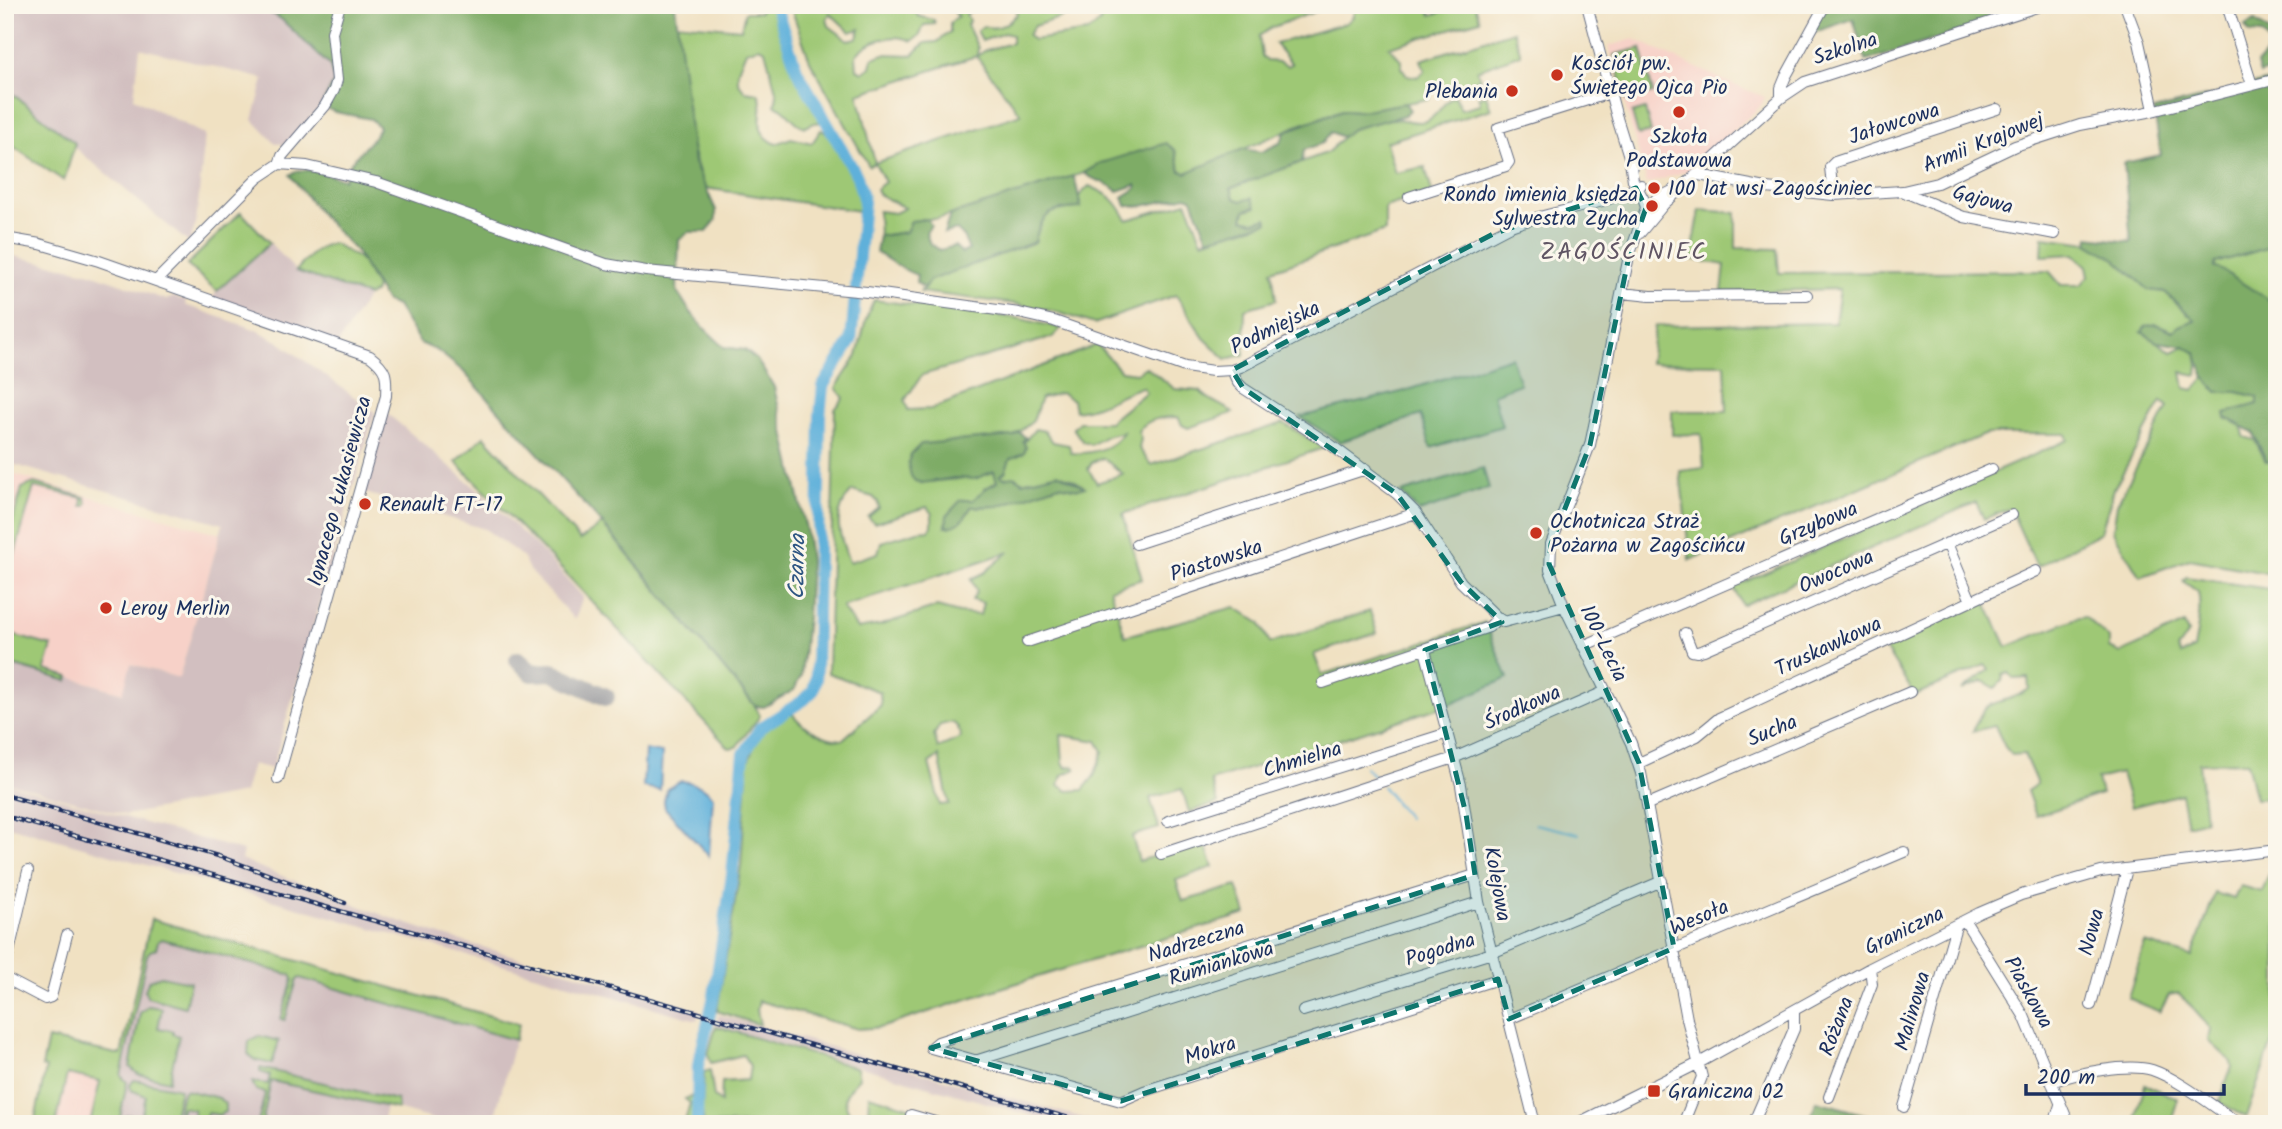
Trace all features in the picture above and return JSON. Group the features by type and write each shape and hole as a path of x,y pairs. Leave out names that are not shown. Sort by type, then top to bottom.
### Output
{"street":[{"path":"156,281 258,178 279,164 282,156 325,106 337,80 332,32 340,5"},
{"path":"1587,5 1631,173 1652,205"},
{"path":"1782,98 1781,88 1786,76 1825,5"},
{"name":"Szkolna","path":"1652,205 1694,178 1782,98 1805,82 2043,5"},
{"path":"2125,5 2139,42 2154,110"},
{"path":"2227,5 2252,85"},
{"name":"Armii Krajowej","path":"1694,178 1833,195 1903,191 1937,183 2014,146 2080,125 2154,110 2277,79"},
{"path":"1409,197 1506,166 1509,162 1498,128 1610,93"},
{"name":"Jałowcowa","path":"1833,195 1830,167 1835,162 1997,109"},
{"name":"Podmiejska","path":"279,164 307,166 376,182 607,264 646,271 842,289 1019,313 1054,321 1185,367 1213,371 1232,370 1495,233 1549,213 1616,197 1638,186"},
{"name":"Gajowa","path":"1903,191 1965,217 2055,234"},
{"name":"100-Lecia","path":"1652,205 1634,242 1590,445 1551,544 1550,570 1564,606 1639,763 1702,1081 1683,1124"},
{"name":"Ignacego Łukasiewicza","path":"5,238 56,248 370,356 380,364 387,375 386,396 278,779"},
{"path":"1622,293 1650,296 1807,295"},
{"path":"1232,370 1243,388 1366,469 1416,513 1461,582 1498,618 1504,622 1564,606"},
{"path":"1136,544 1366,469"},
{"name":"Grzybowa","path":"1583,646 1992,469"},
{"name":"Piastowska","path":"1027,642 1416,513"},
{"name":"Owocowa","path":"1685,634 1692,651 1704,650 2012,515"},
{"path":"1947,543 1970,601"},
{"name":"Truskawkowa","path":"1639,763 1697,736 1718,718 2036,571"},
{"path":"1323,682 1489,627 1498,618"},
{"name":"Kolejowa","path":"1425,650 1448,733 1468,822 1479,902 1535,1124"},
{"name":"Środkowa","path":"1161,854 1454,758 1606,691"},
{"name":"Sucha","path":"1648,804 1910,692"},
{"name":"Chmielna","path":"1168,821 1448,733"},
{"name":"Graniczna","path":"1576,1124 1697,1064 1870,968 2021,895 2076,877 2277,850"},
{"name":"Wesoła","path":"1509,1019 1904,852"},
{"name":"Nowa","path":"2091,1005 2127,869"},
{"path":"5,969 28,871"},
{"name":"Nadrzeczna","path":"931,1048 938,1042 1011,1018 1475,875"},
{"name":"Pogodna","path":"1303,1011 1492,953 1662,881"},
{"name":"Rumiankowa","path":"975,1061 1479,902"},
{"name":"Piaskowa","path":"1961,923 2024,1016 2069,1124"},
{"name":"Malinowa","path":"1905,1107 1961,923"},
{"path":"5,978 45,999 51,997 67,935"},
{"name":"Różana","path":"1829,1097 1872,984 1870,968"},
{"name":"Mokra","path":"931,1048 1121,1101 1144,1091 1498,979"},
{"path":"1753,1124 1794,1029 1794,1012"},
{"path":"2052,1082 2077,1075 2132,1068 2152,1070 2240,1124"},
{"path":"2054,1124 2060,1105"},
{"path":"911,1115 942,1124"}],"highlighted area":[{"path":"1636,188 1646,208 1629,256 1590,445 1551,544 1549,564 1639,763 1674,948 1509,1019 1498,979 1121,1101 931,1048 1475,875 1466,814 1425,650 1502,622 1461,582 1397,494 1243,388 1232,370 1495,233"}],"shaded area":[{"path":"5,5 257,5 281,19 330,66 334,82 321,106 284,145 274,142 253,120 264,79 140,48 134,98 205,135 196,223 189,243 5,89"},
{"path":"1634,39 1765,97 1760,107 1687,171 1647,184 1609,46"},
{"path":"270,243 296,271 368,296 338,344 212,299 217,291"},
{"path":"5,254 91,273 166,300 174,297 186,301 185,305 257,330 279,342 375,412 272,769 252,764 244,793 125,815 5,782 5,663 67,681 69,677 123,693 131,664 179,678 223,524 5,462"},
{"path":"382,409 478,490 544,554 583,597 575,620 529,570 523,557 485,529 359,491"},
{"path":"5,472 220,534 179,678 132,664 124,693 45,670 51,646 5,633"},
{"path":"5,783 243,851 241,860 390,918 700,1010 697,1020 5,825"},
{"path":"151,919 519,1024 493,1124 449,1124 386,1106 382,1124 106,1124"},
{"path":"719,1015 1105,1124 1062,1124 933,1088 716,1025"},
{"path":"52,1045 115,1059 101,1124 34,1124"}],"green space":[{"path":"257,5 675,5 694,163 716,210 716,220 707,232 689,232 679,240 677,291 702,326 724,347 745,350 757,360 774,387 806,529 810,561 801,676 794,690 764,707 755,706 607,529 463,371 438,351 420,343 397,306 386,302 355,250 323,217 290,175 309,170 344,179 351,162 375,136 379,127 371,119 335,112 321,106 334,82 330,66 281,19"},
{"path":"761,5 773,5 793,66 823,122 806,127 775,105 777,95 765,50 759,47 746,51 738,70 738,82 745,91 758,93 761,100 762,133 776,144 791,138 812,143 821,130 826,133 843,155 856,181 859,211 705,188 688,128 676,23 741,29 745,12 760,12"},
{"path":"790,5 925,5 914,10 918,16 934,20 935,24 924,25 920,35 912,41 897,37 868,45 856,55 857,69 863,72 871,67 873,58 884,54 913,55 925,43 937,42 950,32 950,23 958,16 948,5 990,5 966,13 969,21 967,25 978,48 977,56 986,50 1012,43 1012,35 1004,33 982,41 977,31 983,26 993,28 1006,24 1017,14 1015,5 1078,5 1083,10 1034,26 1028,35 1033,40 1087,32 1100,23 1101,15 1093,5 1313,5 1317,11 1273,27 1259,36 1262,56 1267,61 1288,66 1292,64 1275,44 1346,23 1353,16 1353,5 1427,5 1431,15 1463,5 1475,5 1480,20 1389,47 1402,61 1402,68 1407,75 1417,77 1425,71 1421,60 1513,31 1521,54 1477,70 1480,79 1449,90 1438,85 1431,87 1429,99 1360,111 1342,110 1299,125 1186,174 1181,171 1175,150 1101,163 1084,173 937,219 921,219 906,232 879,236 878,211 895,213 905,208 878,194 876,189 885,182 875,163 869,166 810,61","holes":["830,13 850,32 860,29 857,38 848,40 829,26 827,19","976,56 1021,114 875,163 858,94"]},
{"path":"1825,5 1988,5 1990,22 1866,61 1853,19 1809,34"},
{"path":"2255,21 2272,34 2277,32 2277,68 2260,74 2257,64 2270,44 2262,34 2250,33 2245,26"},
{"path":"1641,48 1653,93 1626,100 1614,55"},
{"path":"2277,79 2277,245 2215,263 2214,268 2277,305 2277,463 2266,461 2253,432 2226,418 2225,413 2258,404 2258,397 2237,392 2217,392 2205,377 2196,353 2185,346 2157,342 2142,332 2146,326 2156,324 2173,331 2195,320 2165,292 2149,290 2115,259 2088,243 2089,237 2131,242 2124,163 2161,155 2154,110"},
{"path":"5,88 75,143 64,181 5,141"},
{"path":"1486,95 1491,109 1386,142 1395,173 1425,167 1432,192 1385,207 1385,231 1272,270 1276,300 1245,309 1244,355 1226,359 1204,338 1176,295 1094,324 1057,312 1016,304 920,292 930,280 1035,242 1041,224 1049,214 1081,208 1078,197 1089,186 1112,199 1127,220 1187,202 1202,241 1268,222 1267,218 1254,222 1243,219 1245,210 1255,207 1234,198 1231,188 1326,153 1347,132 1359,126 1388,119 1422,122 1430,119 1455,96 1461,109 1480,104 1479,97"},
{"path":"1405,103 1410,110 1405,115 1352,129 1342,137 1331,132 1323,143 1304,150 1302,162 1231,188 1234,198 1241,201 1252,198 1256,207 1245,210 1243,219 1254,222 1267,218 1268,222 1208,239 1192,199 1187,196 1142,206 1126,206 1123,197 1137,188 1136,185 1118,191 1084,173 1101,163 1166,143 1175,150 1181,171 1186,173 1243,149 1261,152 1280,143 1286,131 1342,110 1360,111"},
{"path":"1645,109 1651,132 1638,135 1632,113"},
{"path":"1073,176 1081,208 1049,214 1041,224 1035,242 930,280 924,288 916,282 917,275 876,252 879,236 906,232 911,221 927,219 931,225 926,233 930,244 940,250 955,246 962,253 969,250 963,236 957,230 944,233 950,215"},
{"path":"1700,210 1736,213 1736,248 1777,249 1779,273 2049,271 2061,285 2081,285 2089,276 2087,266 2074,254 2042,256 2043,237 2088,243 2115,259 2149,290 2165,292 2195,320 2174,331 2156,324 2142,332 2172,352 2185,346 2196,353 2197,375 2182,372 2185,388 2194,390 2205,377 2217,392 2237,392 2258,397 2258,404 2226,413 2226,418 2242,425 2244,437 2255,440 2266,461 2277,463 2277,575 2190,559 2140,577 2113,531 2117,504 2168,407 2162,401 2114,489 2101,532 2037,567 2010,508 1984,519 1976,502 1742,605 1733,587 2068,440 2066,434 1986,434 1690,560 1680,471 1704,468 1701,434 1672,435 1672,411 1727,411 1725,364 1650,363 1655,326 1835,323 1840,289 1722,292 1725,265 1691,259"},
{"path":"241,212 270,243 217,291 187,265"},
{"path":"333,243 361,260 376,287 374,293 368,296 296,271 317,250"},
{"path":"2277,245 2277,305 2218,268 2214,269 2215,263"},
{"path":"874,300 1017,318 1061,328 1053,337 922,375 905,400 908,410 931,409 1097,345 1121,371 1136,373 1146,367 1175,389 1200,391 1233,413 1188,428 1182,425 1178,417 1161,418 1146,423 1138,431 1141,439 1139,448 1151,465 1283,423 1324,448 1123,514 1142,579 1110,589 1125,636 1235,607 1260,623 1270,643 1370,611 1377,633 1314,654 1322,675 1485,622 1508,678 1447,705 1211,781 1218,803 1189,812 1182,789 1150,798 1159,828 1132,836 1139,861 1204,841 1213,867 1176,880 1183,901 1237,886 1246,914 1001,988 883,1027 858,1029 759,1001 757,1010 760,1025 717,1011 741,865 748,761 761,730 792,713 814,732 842,740 881,705 880,692 828,673 835,409 844,398 836,388 857,356 866,319","holes":["1142,387 1146,392 1109,422 1079,422 1073,428 1083,442 1091,445 1106,436 1123,432 1107,447 1093,452 1071,453 1069,445 1053,442 1045,431 1035,429 1010,459 1005,472 1000,475 1004,478 1014,476 1022,482 1048,475 1061,475 1084,487 1079,489 1059,485 998,506 971,507 961,521 946,527 986,488 997,482 994,471 968,478 923,483 973,441 1014,436 1033,421 1041,398 1061,393 1073,400 1075,411 1093,407","1103,458 1123,474 1097,483 1088,469 1092,462","852,491 873,497 878,502 879,508 868,517 874,523 927,507 932,514 932,526 929,530 881,542 878,553 849,562 839,525 841,508","1009,552 984,573 971,579 977,591 972,600 983,603 980,615 937,607 881,625 857,629 842,607","952,722 958,727 961,738 938,748 934,735 940,725","1061,735 1097,741 1103,751 1094,776 1083,790 1068,791 1059,785 1062,775 1076,769 1073,766 1066,768","939,756 949,804 940,805 929,763"]},
{"path":"1511,357 1520,384 1493,394 1502,426 1431,448 1421,415 1340,442 1300,417 1405,391"},
{"path":"1019,432 1026,438 1023,441 1026,447 1024,453 1010,459 1005,472 1000,475 1004,478 1014,476 1023,482 1058,473 1085,487 1079,489 1059,485 998,506 971,507 961,521 946,527 947,515 961,500 973,500 997,482 994,471 975,479 954,478 923,483 915,481 911,476 908,463 911,454 921,444 1014,436"},
{"path":"484,436 580,540 602,524 755,706 760,716 736,747 729,748 553,560 456,462"},
{"path":"1483,468 1489,488 1419,512 1401,493"},
{"path":"5,473 10,477 13,489 5,522 5,491 8,481 5,480"},
{"path":"34,483 85,497 86,506 82,506 83,498 34,487 8,577 5,579 5,548 22,488"},
{"path":"2186,577 2277,590 2277,798 2256,799 2247,762 2199,763 2205,820 2187,825 2181,794 2131,807 2121,773 2097,779 2101,794 2036,816 2027,791 2037,784 2024,754 2012,755 1995,726 1973,731 1983,711 1989,706 2029,689 2028,678 2014,679 2009,673 2003,675 2002,681 1995,688 1983,681 1962,690 1989,670 1985,665 1915,695 1884,647 1984,598 2007,647 2085,617 2109,639 2109,648 2121,653 2184,624 2188,633 2177,649 2181,655 2194,649 2199,613 2198,592 2183,581"},
{"path":"5,633 52,646 45,670 69,677 68,681 5,663"},
{"path":"2277,855 2277,1028 2246,1117 2219,1102 2232,1067 2231,1061 2209,1041 2211,1029 2179,993 2169,995 2160,1012 2128,998 2145,943 2192,957 2215,893 2234,899 2240,886 2262,892"},
{"path":"151,919 519,1024 515,1040 300,978 297,980 285,1020 281,1019 293,979 291,975 162,939 158,941 156,949 147,955 121,1076 127,1082 117,1124 90,1124 100,1081 67,1074 56,1124 34,1124 46,1068 42,1067 48,1039 121,1055"},
{"path":"161,976 190,982 185,1007 147,997 145,990 149,980"},
{"path":"148,1006 162,1008 158,1028 173,1031 173,1034 179,1036 169,1081 138,1074 130,1067 140,1013"},
{"path":"716,1026 857,1068 859,1078 847,1093 845,1102 853,1119 861,1120 868,1113 869,1095 909,1107 911,1115 907,1124 704,1124 704,1072 710,1070 714,1097 721,1102 722,1082 748,1080 750,1066 743,1055 711,1063 708,1054"},
{"path":"259,1036 279,1041 272,1064 255,1060 248,1054 249,1041"},
{"path":"260,1068 397,1100 398,1109 271,1081 262,1124 247,1124 258,1123 265,1093 256,1090 252,1082 268,1084 270,1075 260,1072"},
{"path":"134,1080 180,1089 172,1124 126,1123 126,1115 141,1116 146,1096 131,1090 130,1085"},
{"path":"2145,1084 2178,1099 2170,1124 2134,1124"},
{"path":"185,1090 219,1098 225,1104 225,1112 219,1115 207,1113 204,1124 192,1124 194,1110 183,1107 181,1112 178,1111"},
{"path":"694,1095 694,1124 684,1124 690,1103 685,1099"},
{"path":"1817,1101 1899,1124 1807,1124"}],"water":[{"path":"645,750 662,753 660,790 643,787"},
{"path":"681,781 699,786 713,797 709,856 665,808 667,789"}],"waterway":[{"name":"Czarna","path":"697,1124 698,1066 714,996 732,875 744,754 760,728 804,700 813,691 816,679 820,416 823,386 851,341 864,202 857,176 797,70 775,5"},
{"path":"1365,767 1377,779"},
{"path":"1382,786 1408,818"},
{"path":"1535,824 1579,834"}],"taxiway":[{"path":"518,660 532,673 552,672 606,697"}],"railway":[{"path":"5,795 221,857 345,903"},
{"path":"5,816 1090,1124"}],"place":[{"name":"Kościół pw. Świętego Ojca Pio","path":"1557,75"},
{"name":"Plebania","path":"1512,91"},
{"name":"Szkoła Podstawowa","path":"1679,112"},
{"name":"100 lat wsi Zagościniec","path":"1654,188"},
{"name":"Rondo imienia księdza Sylwestra Zycha","path":"1652,206"},
{"name":"Renault FT-17","path":"365,504"},
{"name":"Ochotnicza Straż Pożarna w Zagościńcu","path":"1536,533"},
{"name":"Leroy Merlin","path":"106,608"},
{"name":"Graniczna 02","path":"1654,1091"}],"district":[{"name":"ZAGOŚCINIEC","path":"1624,251"}]}
